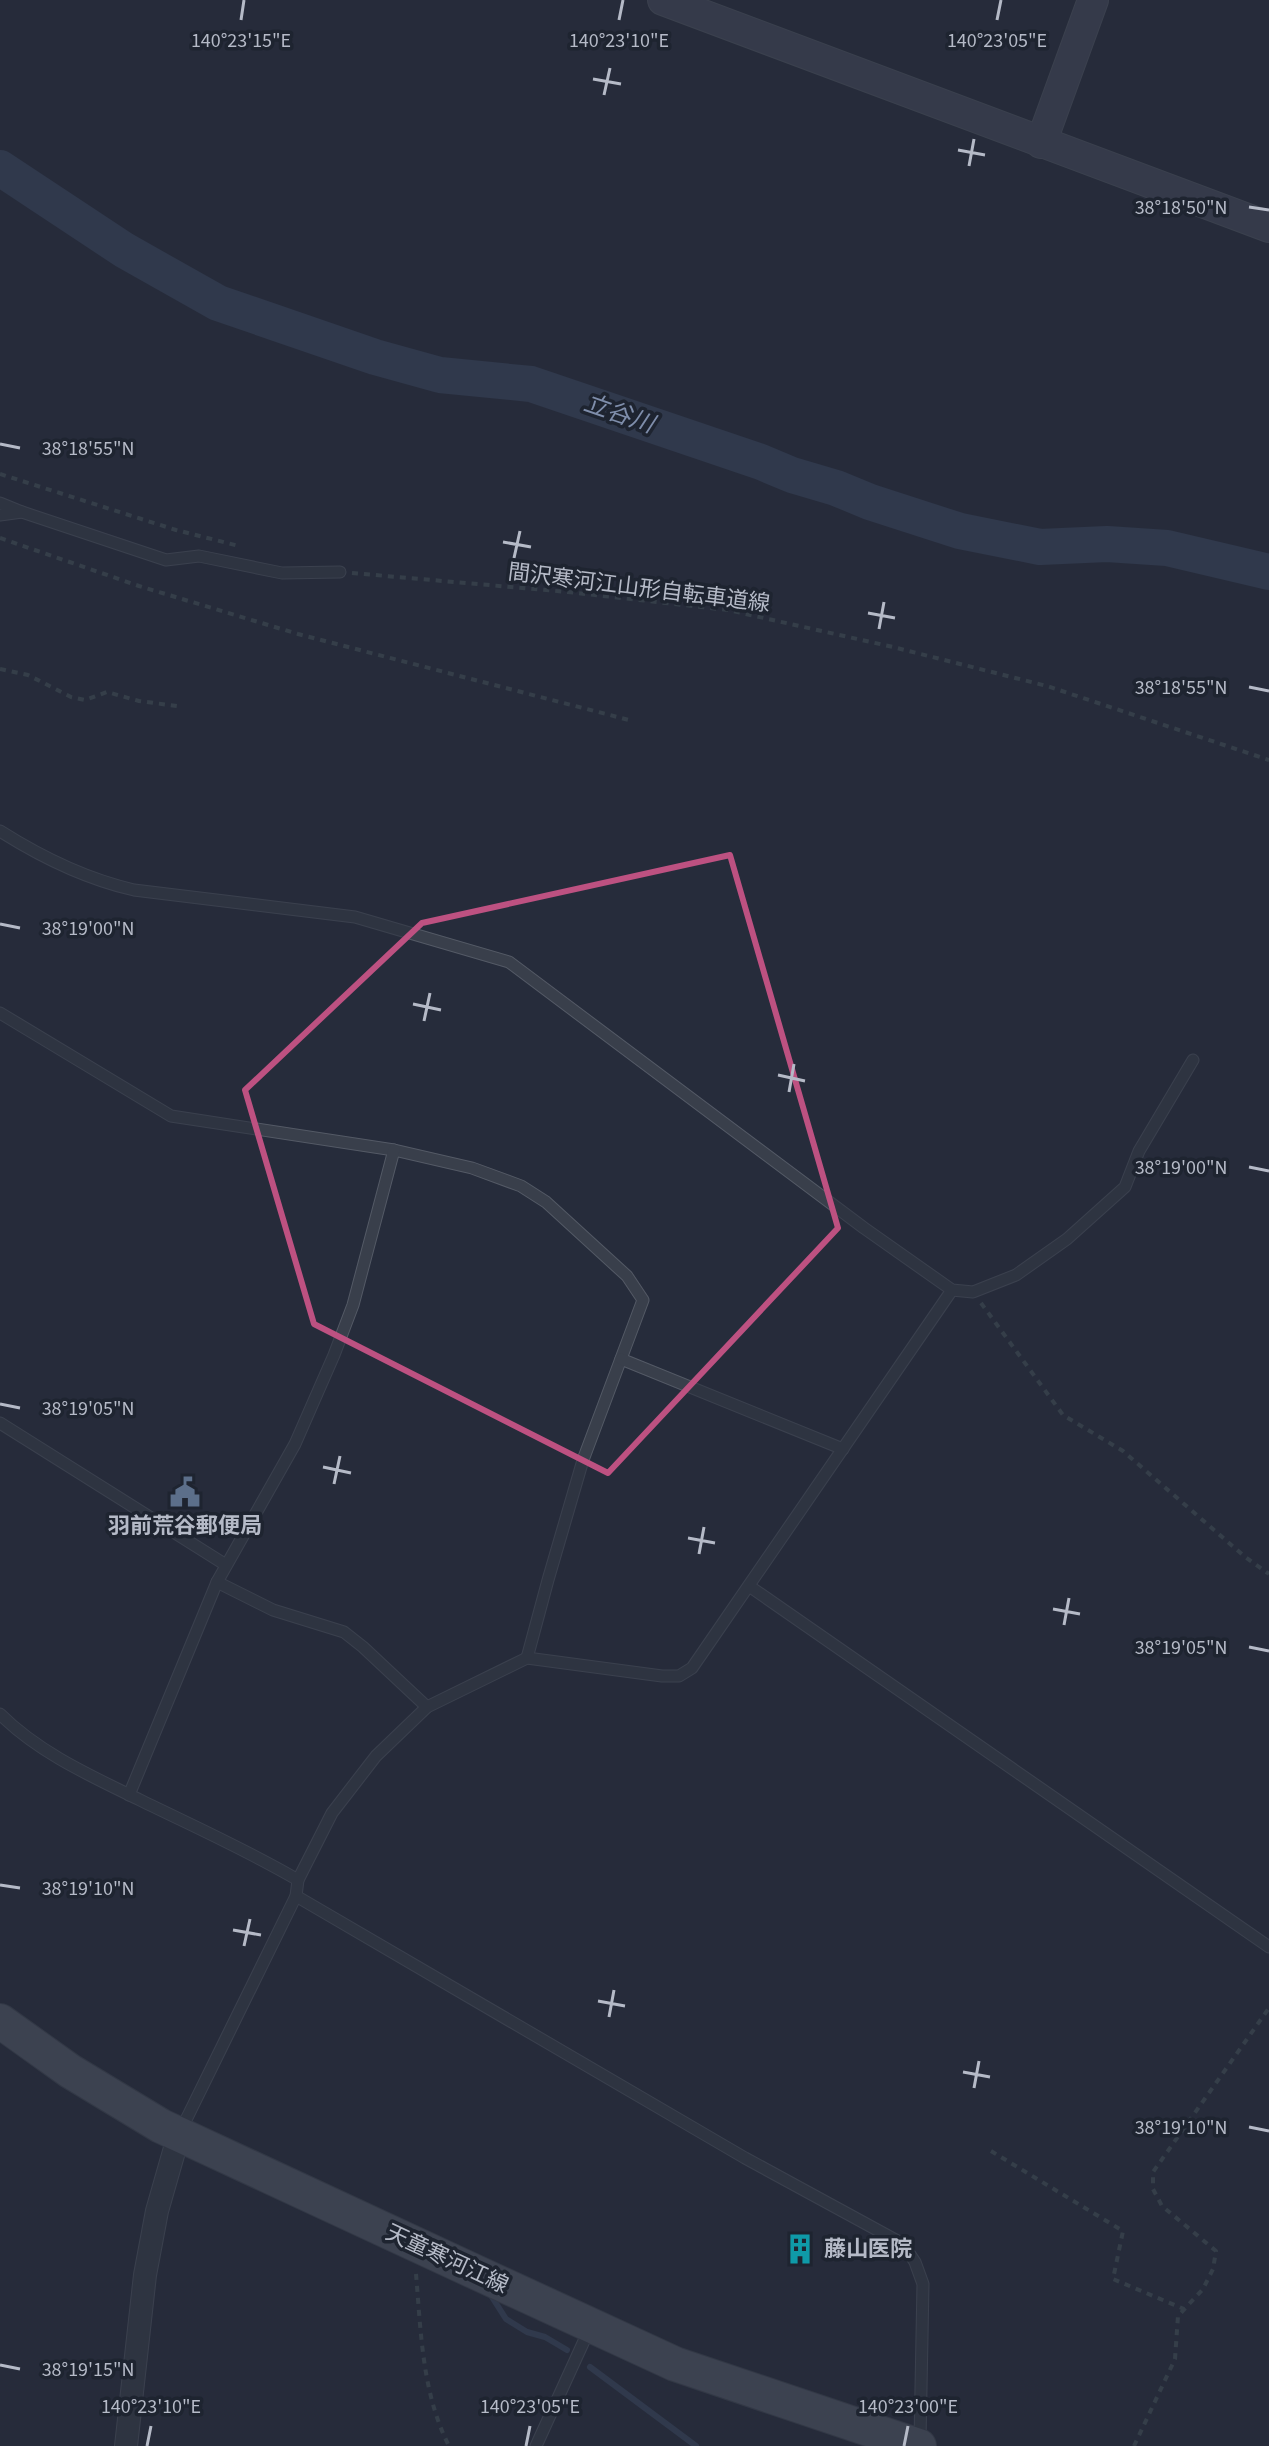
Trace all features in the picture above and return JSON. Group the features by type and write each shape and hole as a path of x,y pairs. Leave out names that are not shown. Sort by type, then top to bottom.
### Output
{"main road":[{"name":"天童寒河江線","path":"0,2021 70,2071 161,2126 591,2326 675,2364 919,2446"}],"street":[{"path":"663,0 1269,227"},
{"path":"1041,143 1093,0"},
{"path":"126,2446 145,2275 157,2211 179,2134"}],"lane":[{"path":"0,503 166,560 199,556 282,573 340,572"},
{"path":"0,515 22,512"},
{"path":"0,831 30,850 103,883 134,890 355,917 509,962 864,1228 952,1290 973,1292 1016,1275 1067,1239 1125,1187 1139,1151 1193,1060"},
{"path":"0,1013 171,1116 394,1150 472,1168 521,1186 546,1202 627,1276 643,1300 583,1460 527,1658"},
{"path":"129,1795 217,1582 295,1444 334,1355 353,1305 394,1150"},
{"path":"179,2134 296,1896 298,1880 332,1813 376,1756 427,1707 527,1658 662,1676 679,1676 692,1668 952,1290"},
{"path":"621,1359 843,1449"},
{"path":"0,1423 226,1565"},
{"path":"217,1582 273,1610 344,1632 427,1707"},
{"path":"749,1586 1269,1947"},
{"path":"0,1714 16,1730 57,1757 257,1856 298,1880"},
{"path":"296,1896 745,2158 903,2244 915,2262 923,2284 919,2446"},
{"path":"536,2446 591,2326"}],"path":[{"path":"0,474 176,530 251,549"},
{"path":"0,538 139,586 298,634 629,720"},
{"name":"間沢寒河江山形自転車道線","path":"340,572 728,610 1047,686 1269,760"},
{"path":"0,669 28,675 71,697 85,700 107,692 139,701 177,706"},
{"path":"973,1292 1063,1415 1123,1451 1269,1574"},
{"path":"1134,2446 1175,2359 1178,2316 1203,2289 1213,2269 1216,2251 1162,2206 1153,2189 1153,2172 1269,2008"},
{"path":"991,2151 1123,2231 1113,2279 1184,2309"},
{"path":"414,2244 427,2386 449,2446"}],"highlighted area":[{"path":"730,855 838,1228 608,1473 314,1324 245,1090 422,923"}],"waterway":[{"name":"立谷川","path":"0,168 124,250 218,303 375,357 440,375 531,384 960,531 1040,547 1107,544 1167,548 1269,572"},
{"path":"492,2297 506,2319 567,2350"},
{"path":"590,2367 696,2446"}],"place":[{"name":"羽前荒谷郵便局","path":"185,1492"},
{"name":"藤山医院","path":"800,2249"}]}
